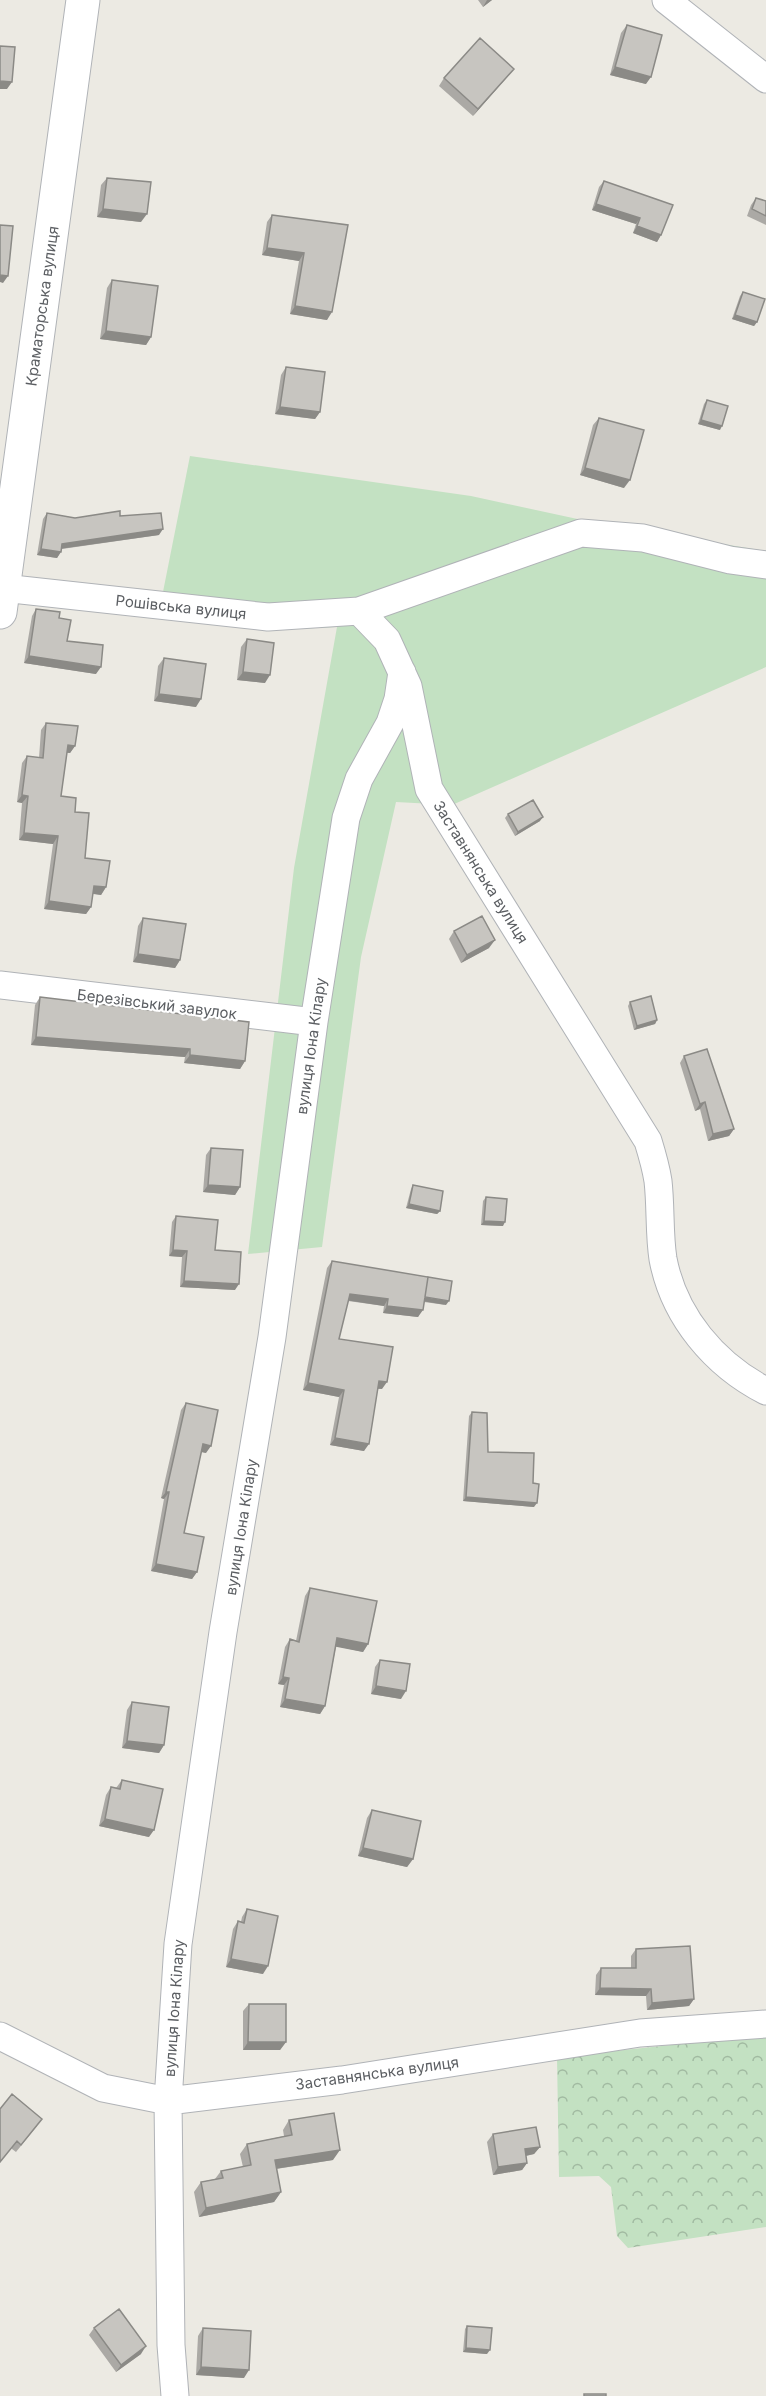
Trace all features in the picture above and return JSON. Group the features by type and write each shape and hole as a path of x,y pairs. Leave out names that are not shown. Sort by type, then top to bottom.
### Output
{"street":[{"name":"Краматорська вулиця","path":"2,600 11,460 83,0"},
{"path":"666,0 766,79"},
{"path":"359,611 581,532 643,538 730,560 766,565"},
{"name":"Рошівська вулиця","path":"2,600 268,616 359,611"},
{"name":"Заставнянська вулиця","path":"359,611 387,640 408,686 429,789 648,1141 658,1180 663,1259 678,1307 713,1354 748,1382 766,1391"},
{"name":"вулиця Іона Кілару","path":"175,2396 171,2345 168,2101 178,1944 223,1632 272,1336 314,1022 346,818 359,779 390,723 398,699 402,672"},
{"name":"Березівський завулок","path":"0,985 314,1022"},
{"name":"Заставнянська вулиця","path":"0,2036 103,2088 168,2101 342,2080 640,2033 766,2024"}],"green space":[{"path":"190,456 471,496 596,523 766,551 766,667 452,805 396,802 361,957 322,1247 248,1254 294,868 337,627 271,630 159,612"},
{"path":"766,2035 766,2227 628,2248 617,2236 611,2187 599,2176 559,2177 557,2057"}],"building":[{"path":"627,25 662,35 651,77 615,67"},
{"path":"480,38 514,69 478,109 444,78"},
{"path":"0,46 15,47 12,82 0,81"},
{"path":"107,178 151,182 147,214 103,209"},
{"path":"604,181 673,205 661,235 637,226 640,218 596,204"},
{"path":"756,198 766,201 766,216 752,209"},
{"path":"272,215 348,225 332,312 295,306 304,253 267,248"},
{"path":"0,225 13,226 8,276 0,275"},
{"path":"112,280 158,286 151,337 106,331"},
{"path":"743,292 765,299 757,322 735,315"},
{"path":"286,367 325,372 320,412 280,407"},
{"path":"707,400 728,406 722,426 701,420"},
{"path":"599,418 644,430 630,480 585,468"},
{"path":"120,511 120,516 161,513 163,529 62,544 61,552 41,549 47,513 75,518"},
{"path":"36,609 60,612 59,618 71,620 67,641 103,645 101,667 29,656"},
{"path":"247,639 274,643 270,675 243,672"},
{"path":"164,658 206,664 201,699 159,694"},
{"path":"46,723 78,726 75,746 68,745 61,796 76,798 75,812 89,813 85,858 110,861 106,887 94,886 91,907 49,901 58,836 24,833 28,796 22,795 27,756 43,758"},
{"path":"533,800 543,817 518,832 508,814"},
{"path":"482,916 495,940 467,955 454,931"},
{"path":"143,918 186,924 180,960 138,954"},
{"path":"651,996 657,1020 637,1026 630,1002"},
{"path":"40,997 249,1022 245,1061 190,1055 190,1049 36,1037"},
{"path":"707,1049 734,1129 713,1134 705,1102 700,1104 684,1056"},
{"path":"211,1148 243,1150 240,1187 208,1185"},
{"path":"413,1185 443,1191 440,1211 409,1204"},
{"path":"486,1197 507,1199 505,1222 484,1221"},
{"path":"176,1216 218,1220 215,1250 241,1252 239,1284 184,1281 187,1251 173,1250"},
{"path":"332,1261 428,1277 423,1310 387,1306 388,1299 350,1294 339,1339 393,1347 387,1382 379,1381 369,1444 335,1438 344,1390 308,1383"},
{"path":"428,1277 452,1281 449,1301 425,1297"},
{"path":"186,1403 218,1410 211,1446 203,1444 184,1533 204,1537 197,1572 156,1564 169,1492 166,1492"},
{"path":"472,1412 487,1413 488,1452 534,1453 533,1483 539,1484 537,1503 466,1497"},
{"path":"310,1588 377,1601 368,1644 337,1638 325,1706 285,1699 289,1678 283,1677 290,1639 299,1642"},
{"path":"380,1660 410,1664 406,1691 376,1686"},
{"path":"132,1702 169,1707 164,1745 127,1741"},
{"path":"122,1780 163,1789 154,1830 105,1819 111,1787 120,1789"},
{"path":"372,1810 421,1821 413,1859 363,1848"},
{"path":"247,1909 278,1916 268,1966 231,1959 238,1921 244,1923"},
{"path":"690,1946 694,1999 652,2003 651,1989 600,1988 601,1968 636,1968 636,1949"},
{"path":"249,2004 286,2004 286,2042 248,2042"},
{"path":"12,2094 42,2119 21,2145 17,2141 0,2162 0,2109"},
{"path":"334,2113 340,2150 275,2160 281,2192 206,2208 201,2182 223,2178 221,2171 251,2165 247,2144 292,2135 289,2120"},
{"path":"536,2127 540,2147 525,2149 527,2163 498,2167 493,2134"},
{"path":"119,2309 146,2346 121,2365 94,2328"},
{"path":"467,2326 492,2328 490,2350 466,2348"},
{"path":"203,2328 251,2331 249,2370 201,2367"},
{"path":"584,2394 606,2394 606,2396 584,2396"}]}
